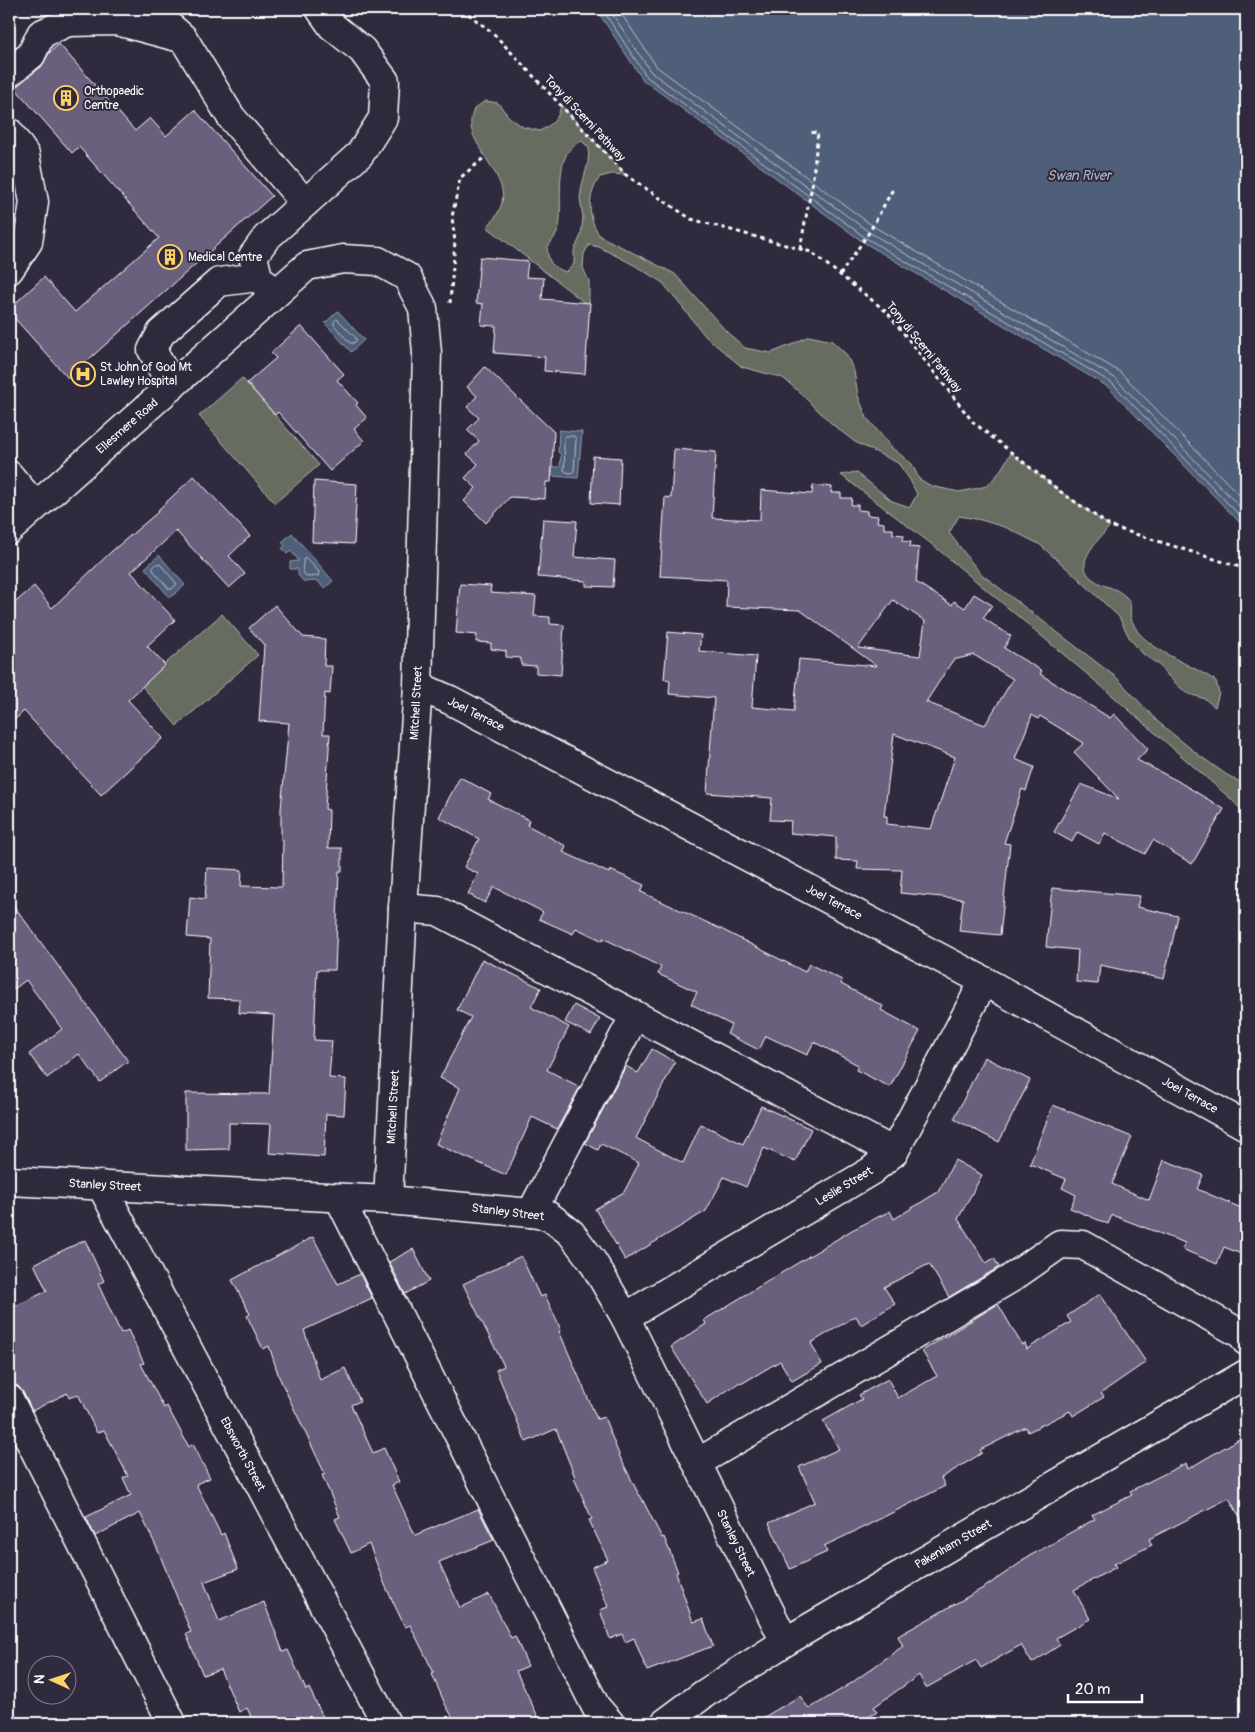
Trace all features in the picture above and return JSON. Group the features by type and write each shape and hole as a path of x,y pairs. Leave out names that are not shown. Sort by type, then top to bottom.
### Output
{"street":[{"path":"150,9 183,38 231,117 305,203"},
{"path":"172,386 152,350 160,334 219,282 267,286 253,256 266,238 360,154 383,118 385,81 362,50 332,26 320,9"},
{"path":"9,73 31,55 41,34 68,22 117,21 183,38"},
{"path":"9,132 25,155 34,202 28,242 9,270"},
{"name":"Ellesmere Road","path":"9,530 172,386 267,286 307,266 343,259"},
{"name":"Mitchell Street","path":"343,259 378,261 407,277 423,308 427,353 418,686 403,908 388,1200"},
{"path":"9,475 36,506"},
{"name":"Joel Terrace","path":"418,686 450,700 984,981 1246,1126"},
{"path":"403,908 438,911 894,1152"},
{"name":"Leslie Street","path":"625,1317 871,1170 894,1152 984,981"},
{"path":"530,1213 635,1015"},
{"name":"Stanley Street","path":"9,1181 388,1200 549,1216 571,1233 593,1262 625,1317 785,1642"},
{"name":"Ebsworth Street","path":"101,1185 386,1723"},
{"path":"339,1198 596,1707 610,1723"},
{"path":"696,1464 1010,1279 1060,1244 1083,1245 1243,1335 1246,1340"},
{"name":"Pakenham Street","path":"666,1723 704,1694 785,1642 1246,1374"},
{"path":"9,1399 172,1723"}],"path":[{"name":"Tony di Scerni Pathway","path":"462,9 493,32 626,174 690,218 810,252 887,312 973,422 1060,492 1110,526 1246,569"},
{"path":"800,249 812,185 818,133 809,132"},
{"path":"449,310 455,242 452,217 460,178 485,157"},
{"path":"840,275 870,231 893,189"}],"green space":[{"path":"485,101 498,103 509,117 523,127 540,131 554,121 561,105 626,175 612,174 600,177 596,184 590,206 593,221 600,236 675,274 726,331 745,348 771,353 809,336 832,341 846,354 854,371 858,396 867,418 892,448 912,464 919,479 931,486 959,492 987,486 998,474 1011,453 1061,492 1110,526 1092,547 1085,562 1086,570 1090,577 1099,583 1113,588 1128,599 1130,615 1138,632 1154,646 1216,681 1219,693 1215,707 1205,699 1186,693 1159,665 1143,654 1130,639 1119,617 1039,544 1007,528 959,516 949,533 980,573 1117,678 1158,722 1200,756 1227,775 1246,785 1246,815 1232,800 1106,690 934,546 841,475 856,472 892,501 910,507 917,494 898,463 855,442 833,425 783,378 742,367 706,337 663,283 634,265 599,247 589,245 584,254 583,268 589,281 589,306 487,227 501,205 503,195 497,177 473,133 471,120 474,109","holes":["582,141 589,148 588,163 580,198 583,217 581,235 574,251 574,264 566,272 552,264 548,257 547,247 556,235 559,227 562,166 566,155 572,147"]},
{"path":"242,378 319,465 275,503 199,416"},
{"path":"222,614 258,655 177,726 141,685"}],"water":[{"name":"Swan River","path":"596,9 1246,9 1246,529 1108,387 863,242 643,80"},
{"path":"338,311 364,340 351,352 325,323"},
{"path":"559,430 582,432 578,478 552,476 553,467 560,467 561,455 558,452"},
{"path":"292,533 333,581 324,589 318,581 304,582 298,575 298,569 290,569 290,562 299,561 291,551 287,554 282,548 285,546 282,542"},
{"path":"159,555 185,585 170,598 145,568"}],"building":[{"name":"Medical Centre","path":"59,44 135,131 150,118 166,136 195,110 272,196 68,378 9,312 9,309 44,277 75,312 159,238 79,147 72,153 14,87 41,67 49,53"},
{"path":"480,257 528,261 526,277 544,278 542,299 590,303 585,374 544,371 545,357 494,353 496,326 481,325 483,304 476,303"},
{"path":"301,326 344,374 337,380 358,403 356,405 367,418 354,429 364,441 330,471 278,412 275,415 247,383 276,358 271,353"},
{"path":"485,367 554,432 551,482 546,482 545,499 510,497 486,523 464,501 476,488 465,478 478,464 467,454 479,441 467,430 479,418 467,407 477,396 467,387"},
{"path":"674,449 716,452 712,518 760,520 761,490 812,494 813,485 832,487 831,493 841,493 841,498 852,498 851,505 858,505 858,510 867,511 867,515 878,516 877,522 884,523 884,529 893,529 893,534 904,535 903,541 911,542 910,547 919,548 916,582 952,605 954,601 965,608 974,594 992,605 983,618 1011,636 1004,648 1042,671 1040,674 1110,718 1114,714 1148,749 1137,760 1176,780 1224,809 1192,864 1153,840 1145,854 1105,833 1099,844 1077,832 1072,842 1054,832 1081,784 1119,799 1074,752 1084,743 1040,716 1038,719 1032,715 1015,759 1034,767 1026,791 1022,789 1004,843 1010,844 1000,935 959,931 963,899 900,893 902,870 857,869 858,861 836,860 836,837 790,833 791,821 770,820 772,798 707,793 714,698 669,694 670,680 664,679 668,632 701,635 699,651 756,656 752,707 794,711 799,659 877,666 800,610 726,607 727,580 660,576 665,497 671,498","holes":["893,600 925,621 920,656 858,648","974,655 1013,679 985,725 926,702 953,660","894,734 955,757 931,829 887,824 887,816 884,816"]},
{"path":"593,456 621,458 619,505 591,503"},
{"path":"194,476 250,536 229,556 245,574 229,588 176,531 131,572 175,620 147,646 165,665 128,700 163,738 101,795 24,711 9,725 9,608 34,586 52,608 112,551 158,512"},
{"path":"314,481 357,484 354,544 312,542"},
{"path":"543,519 577,521 574,557 615,560 613,587 586,586 586,581 538,577"},
{"path":"460,584 491,586 490,593 536,596 534,616 550,617 550,624 564,625 561,675 536,673 536,666 521,665 521,658 506,657 506,651 491,649 491,643 476,642 477,635 456,633"},
{"path":"275,605 303,637 325,639 324,666 332,666 330,694 325,693 323,734 330,734 325,809 329,810 328,848 342,848 342,871 339,871 335,970 317,970 314,1040 332,1041 329,1078 346,1079 344,1115 326,1114 324,1157 269,1153 271,1124 229,1123 229,1149 186,1150 186,1093 269,1094 274,1015 239,1013 240,999 208,998 210,939 187,937 190,897 205,899 207,868 242,870 241,886 282,887 283,840 281,840 281,809 289,723 259,721 264,645 249,628"},
{"path":"460,777 491,794 488,799 529,820 527,825 566,846 563,852 609,873 610,870 644,885 641,892 721,929 805,972 809,964 842,980 841,984 883,1006 881,1010 920,1031 890,1087 856,1070 858,1065 814,1042 807,1055 766,1036 759,1050 727,1034 731,1025 691,1004 697,992 658,974 661,967 603,938 603,941 576,928 573,934 539,919 543,912 494,887 485,903 468,894 478,874 464,867 479,839 439,817"},
{"path":"1052,888 1140,896 1137,907 1178,916 1164,979 1100,965 1098,984 1076,982 1078,950 1046,947"},
{"path":"9,899 128,1061 100,1082 79,1054 47,1078 29,1054 62,1029 26,980 9,993"},
{"path":"482,959 541,988 531,1007 569,1027 547,1070 580,1087 557,1129 532,1117 506,1175 436,1144 460,1088 440,1078 471,1017 457,1010"},
{"path":"574,1005 600,1019 591,1035 565,1022"},
{"path":"652,1049 675,1062 636,1138 683,1163 701,1124 743,1144 761,1106 811,1129 795,1162 764,1148 746,1187 724,1177 706,1211 625,1260 595,1209 624,1192 639,1163 601,1144 598,1150 585,1143 626,1066 638,1073"},
{"path":"984,1057 1030,1080 999,1142 954,1119"},
{"path":"1053,1105 1132,1137 1112,1184 1149,1200 1164,1160 1203,1175 1197,1189 1246,1210 1246,1256 1224,1247 1217,1264 1182,1249 1185,1243 1112,1215 1108,1224 1070,1208 1076,1195 1062,1188 1066,1179 1030,1164"},
{"path":"955,1160 982,1175 958,1219 986,1263 994,1258 999,1267 949,1297 929,1264 884,1287 895,1304 861,1325 856,1316 811,1343 822,1364 792,1381 780,1361 741,1384 740,1382 707,1404 671,1347 706,1324 704,1320 852,1230 890,1211 894,1219 938,1192"},
{"path":"313,1237 338,1284 360,1274 372,1298 304,1330 320,1380 345,1368 360,1401 351,1405 373,1453 384,1448 399,1482 392,1485 415,1535 478,1509 494,1540 439,1562 460,1608 489,1594 511,1638 515,1636 528,1666 516,1671 541,1723 456,1723 445,1704 432,1674 434,1673 410,1625 405,1627 385,1585 369,1544 351,1553 335,1519 340,1517 322,1475 325,1474 279,1377 269,1346 263,1349 247,1316 250,1314 232,1280"},
{"path":"85,1240 104,1281 98,1284 121,1333 128,1330 144,1363 141,1364 164,1408 167,1406 189,1447 193,1444 210,1478 196,1484 221,1535 224,1533 238,1569 204,1582 219,1621 264,1602 283,1652 288,1650 306,1690 309,1688 326,1723 254,1723 247,1708 239,1712 220,1669 203,1675 186,1634 191,1632 157,1548 140,1513 95,1536 86,1517 131,1495 123,1478 128,1476 104,1430 97,1433 78,1394 69,1398 67,1393 32,1411 23,1392 18,1386 13,1384 9,1376 9,1309 47,1291 34,1264"},
{"path":"413,1249 429,1281 405,1294 389,1262"},
{"path":"521,1256 540,1297 545,1295 597,1419 604,1417 620,1457 639,1495 662,1538 664,1537 678,1572 676,1573 693,1622 703,1619 713,1646 647,1671 634,1638 625,1642 622,1634 610,1639 600,1610 608,1607 592,1567 608,1560 589,1520 592,1519 556,1429 526,1442 496,1370 504,1366 463,1284"},
{"path":"1100,1294 1146,1362 1101,1393 1104,1397 1073,1416 1070,1411 1028,1432 1026,1427 980,1450 982,1453 941,1478 945,1486 824,1546 827,1552 790,1569 769,1523 815,1502 799,1467 839,1449 823,1421 862,1399 859,1395 888,1379 898,1398 937,1376 922,1351 998,1304 1022,1345 1025,1343 1027,1349 1071,1322 1067,1316"},
{"path":"1246,1435 1246,1528 1229,1498 1149,1539 1152,1545 1114,1564 1116,1567 1074,1590 1090,1619 1056,1638 1060,1645 1032,1663 1021,1645 981,1668 976,1660 926,1688 919,1675 874,1707 877,1712 858,1723 754,1723 800,1696 809,1709 850,1684 903,1646 898,1636 985,1587 1022,1560 1095,1519 1092,1515 1132,1495 1130,1491 1186,1463 1188,1469"}],"place":[{"name":"Orthopaedic Centre","path":"66,98"},
{"name":"Medical Centre","path":"170,257"},
{"name":"St John of God Mt Lawley Hospital","path":"83,374"}]}
